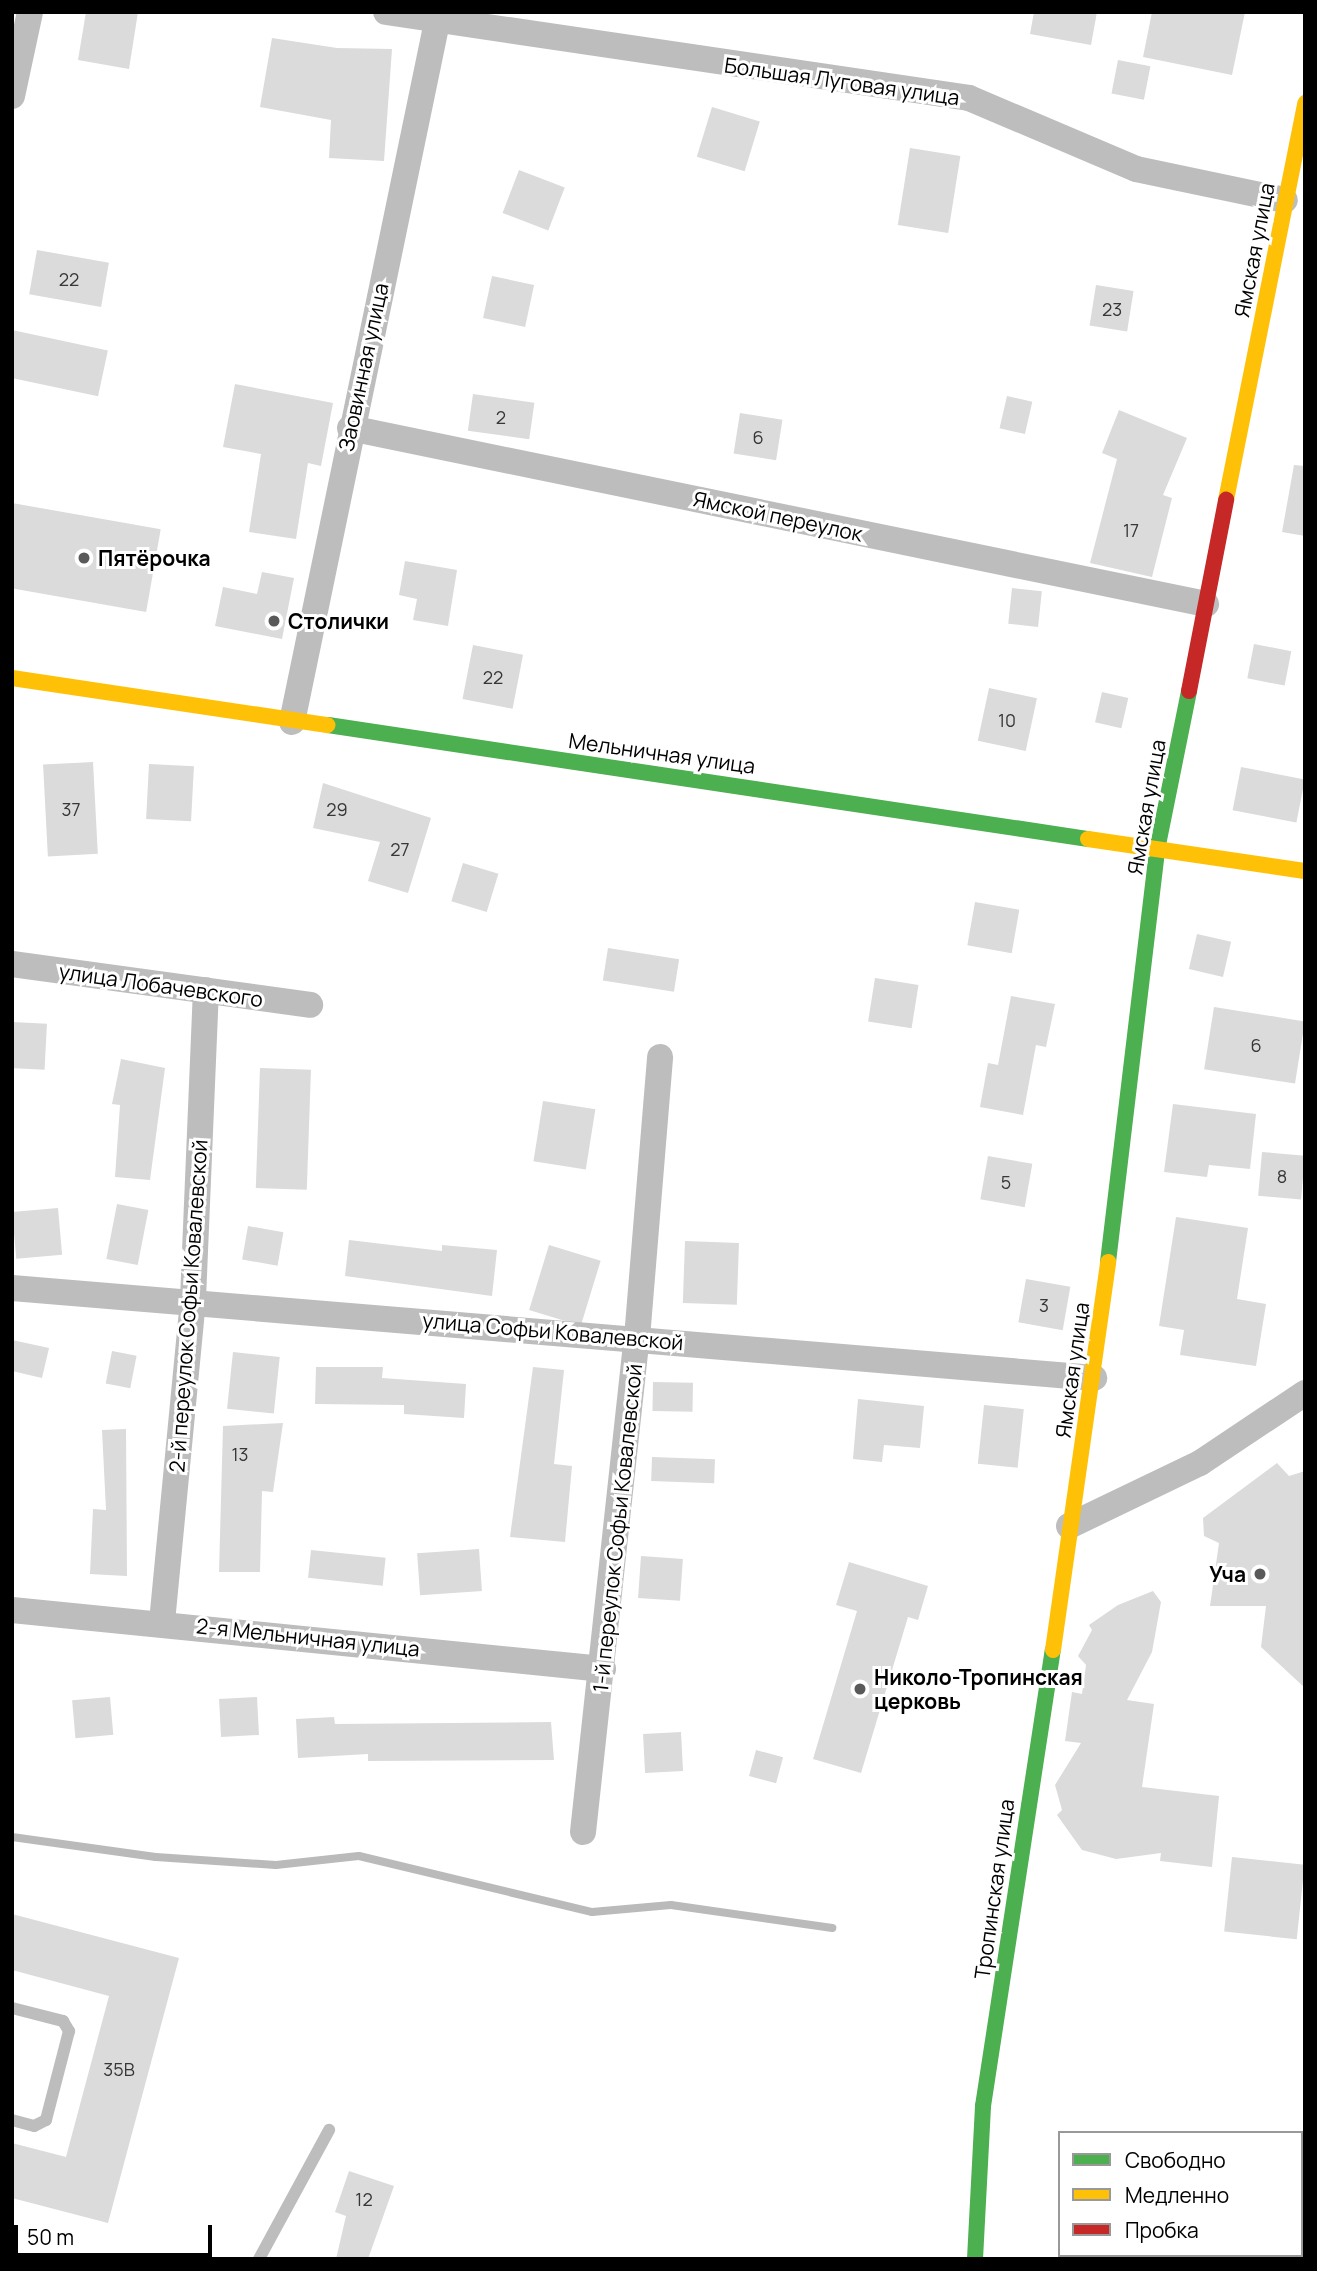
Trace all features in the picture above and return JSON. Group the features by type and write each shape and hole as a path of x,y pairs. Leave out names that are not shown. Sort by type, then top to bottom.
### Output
{"street":[{"path":"12,96 30,12"},
{"name":"Большая Луговая улица","path":"386,12 969,98 1136,169 1285,200"},
{"name":"Заовинная улица","path":"292,722 350,428 437,18"},
{"name":"Ямская улица","path":"1069,1526 1094,1378 1158,845 1305,103"},
{"name":"Ямской переулок","path":"350,428 1206,604"},
{"name":"Мельничная улица","path":"12,678 292,722 1158,845 1305,871"},
{"name":"улица Лобачевского","path":"12,964 310,1005"},
{"name":"2-й переулок Софьи Ковалевской","path":"162,1622 193,1299 206,990"},
{"name":"1-й переулок Софьи Ковалевской","path":"583,1832 603,1669 637,1338 660,1057"},
{"name":"улица Софьи Ковалевской","path":"12,1288 193,1299 1094,1378"},
{"path":"1069,1526 1200,1463 1304,1394"},
{"name":"Тропинская улица","path":"975,2259 983,2106 1069,1526"},
{"name":"2-я Мельничная улица","path":"12,1610 162,1622 603,1669"}],"lane":[{"path":"12,2008 63,2021 69,2031 46,2120 34,2126 12,2120"},
{"path":"258,2259 329,2130"}],"building":[{"path":"86,12 138,12 129,69 78,60"},
{"path":"1034,12 1097,12 1091,45 1030,34"},
{"path":"1152,12 1245,12 1232,75 1143,57"},
{"path":"272,38 337,48 392,49 384,161 329,158 331,120 260,107"},
{"path":"1118,60 1150,66 1144,100 1112,93"},
{"path":"712,107 760,122 745,171 697,157"},
{"path":"910,148 960,156 948,233 898,225"},
{"path":"519,170 565,188 548,231 503,213"},
{"path":"37,250 109,263 101,307 29,294"},
{"path":"492,276 534,285 525,327 483,318"},
{"path":"1096,285 1134,291 1127,331 1090,325"},
{"path":"12,330 108,350 98,396 12,378"},
{"path":"235,384 333,403 321,466 308,463 296,539 249,532 261,454 223,447"},
{"path":"473,394 534,403 529,439 468,431"},
{"path":"1007,396 1032,402 1025,434 1000,428"},
{"path":"1119,410 1187,438 1163,495 1172,498 1152,577 1090,563 1117,459 1102,453"},
{"path":"740,413 782,420 776,460 734,453"},
{"path":"1294,465 1305,466 1305,536 1282,532"},
{"name":"Пятёрочка","path":"12,503 161,529 146,612 12,588"},
{"path":"405,561 457,570 448,626 413,620 417,599 399,595"},
{"path":"262,572 294,578 282,639 215,626 223,587 257,594"},
{"path":"1012,588 1042,591 1038,627 1008,624"},
{"path":"1254,644 1291,651 1285,686 1247,678"},
{"path":"473,645 523,655 513,709 463,699"},
{"path":"989,688 1037,698 1026,751 978,741"},
{"path":"1102,692 1128,698 1121,728 1095,722"},
{"path":"93,762 98,854 48,856 43,765"},
{"path":"149,764 194,766 191,821 146,819"},
{"path":"1241,767 1305,779 1296,823 1233,810"},
{"path":"323,783 431,818 408,893 368,881 380,842 313,828"},
{"path":"463,863 498,874 487,912 451,901"},
{"path":"975,902 1019,910 1012,953 967,945"},
{"path":"1197,934 1231,942 1223,977 1189,969"},
{"path":"608,948 679,959 674,992 603,981"},
{"path":"875,978 918,985 912,1028 868,1021"},
{"path":"1011,996 1055,1004 1046,1047 1036,1045 1023,1115 980,1107 988,1063 998,1065"},
{"path":"1214,1007 1305,1021 1295,1084 1204,1069"},
{"path":"12,1022 47,1024 45,1070 12,1068"},
{"path":"121,1059 165,1068 150,1180 115,1177 120,1105 112,1104"},
{"path":"260,1068 311,1070 307,1190 256,1188"},
{"path":"543,1101 595,1109 586,1170 533,1161"},
{"path":"1173,1104 1256,1114 1250,1169 1209,1165 1207,1177 1164,1172"},
{"path":"1262,1152 1305,1156 1301,1200 1258,1196"},
{"path":"988,1156 1032,1164 1025,1207 980,1199"},
{"path":"117,1204 148,1210 138,1265 106,1259"},
{"path":"58,1208 62,1255 16,1259 12,1212"},
{"path":"1176,1217 1248,1228 1237,1299 1266,1304 1256,1366 1180,1355 1184,1330 1159,1326"},
{"path":"248,1226 283,1232 278,1266 242,1259"},
{"path":"349,1240 442,1251 442,1245 497,1250 492,1296 345,1276"},
{"path":"685,1241 739,1243 737,1305 683,1303"},
{"path":"549,1245 601,1261 581,1326 529,1310"},
{"path":"1026,1279 1070,1287 1063,1330 1018,1322"},
{"path":"12,1340 49,1348 42,1378 12,1371"},
{"path":"112,1351 137,1356 130,1388 106,1383"},
{"path":"233,1352 280,1357 274,1414 227,1409"},
{"path":"316,1367 383,1367 382,1378 466,1384 464,1418 404,1414 404,1405 315,1404"},
{"path":"533,1367 564,1370 554,1464 572,1466 565,1542 510,1537"},
{"path":"653,1382 693,1383 692,1412 652,1411"},
{"path":"858,1399 924,1406 920,1448 884,1445 882,1462 853,1459"},
{"path":"984,1405 1024,1409 1018,1468 978,1464"},
{"path":"283,1423 273,1492 262,1491 260,1572 219,1572 223,1426"},
{"path":"126,1429 127,1576 90,1574 93,1509 106,1510 102,1430"},
{"path":"652,1457 715,1459 714,1483 651,1481"},
{"name":"Уча","path":"1277,1463 1289,1476 1305,1471 1305,1688 1261,1647 1266,1606 1210,1606 1219,1543 1204,1536 1203,1518"},
{"path":"479,1549 482,1591 420,1595 417,1553"},
{"path":"311,1550 386,1558 383,1586 308,1578"},
{"path":"641,1556 683,1559 680,1601 638,1598"},
{"name":"Николо-Тропинская церковь","path":"849,1562 928,1586 918,1620 908,1617 861,1773 813,1759 857,1611 836,1605"},
{"path":"1153,1591 1161,1602 1152,1652 1127,1700 1154,1704 1142,1787 1219,1796 1212,1867 1160,1861 1161,1853 1116,1859 1082,1850 1057,1815 1062,1810 1055,1785 1081,1743 1065,1741 1072,1692 1082,1694 1086,1665 1078,1656 1092,1630 1089,1625 1118,1605"},
{"path":"110,1697 113,1735 75,1738 72,1700"},
{"path":"257,1697 259,1735 221,1737 219,1699"},
{"path":"334,1717 335,1724 551,1722 554,1760 368,1761 368,1754 298,1758 296,1719"},
{"path":"681,1732 683,1771 645,1773 643,1734"},
{"path":"756,1750 783,1757 776,1783 749,1776"},
{"path":"1232,1857 1305,1865 1297,1939 1224,1932"},
{"path":"12,1914 179,1958 108,2223 12,2198 12,2143 66,2157 109,1996 12,1970"},
{"path":"349,2171 394,2186 368,2259 336,2259 346,2216 335,2212"}],"waterway":[{"path":"12,1837 156,1857 276,1865 359,1856 592,1912 671,1905 832,1928"}],"traffic: fast":[{"path":"1108,1262 1158,845 1189,691"},
{"path":"328,725 1088,839"},
{"path":"975,2259 983,2106 1053,1650"}],"traffic: slow":[{"path":"1226,500 1305,103"},
{"path":"12,678 328,725"},
{"path":"1088,839 1305,871"},
{"path":"1053,1650 1108,1262"}],"traffic: jam":[{"path":"1189,691 1226,500"}],"place":[{"name":"Пятёрочка","path":"84,558"},
{"name":"Столички","path":"274,621"},
{"name":"Уча","path":"1260,1574"},
{"name":"Николо-Тропинская церковь","path":"860,1689"}]}
